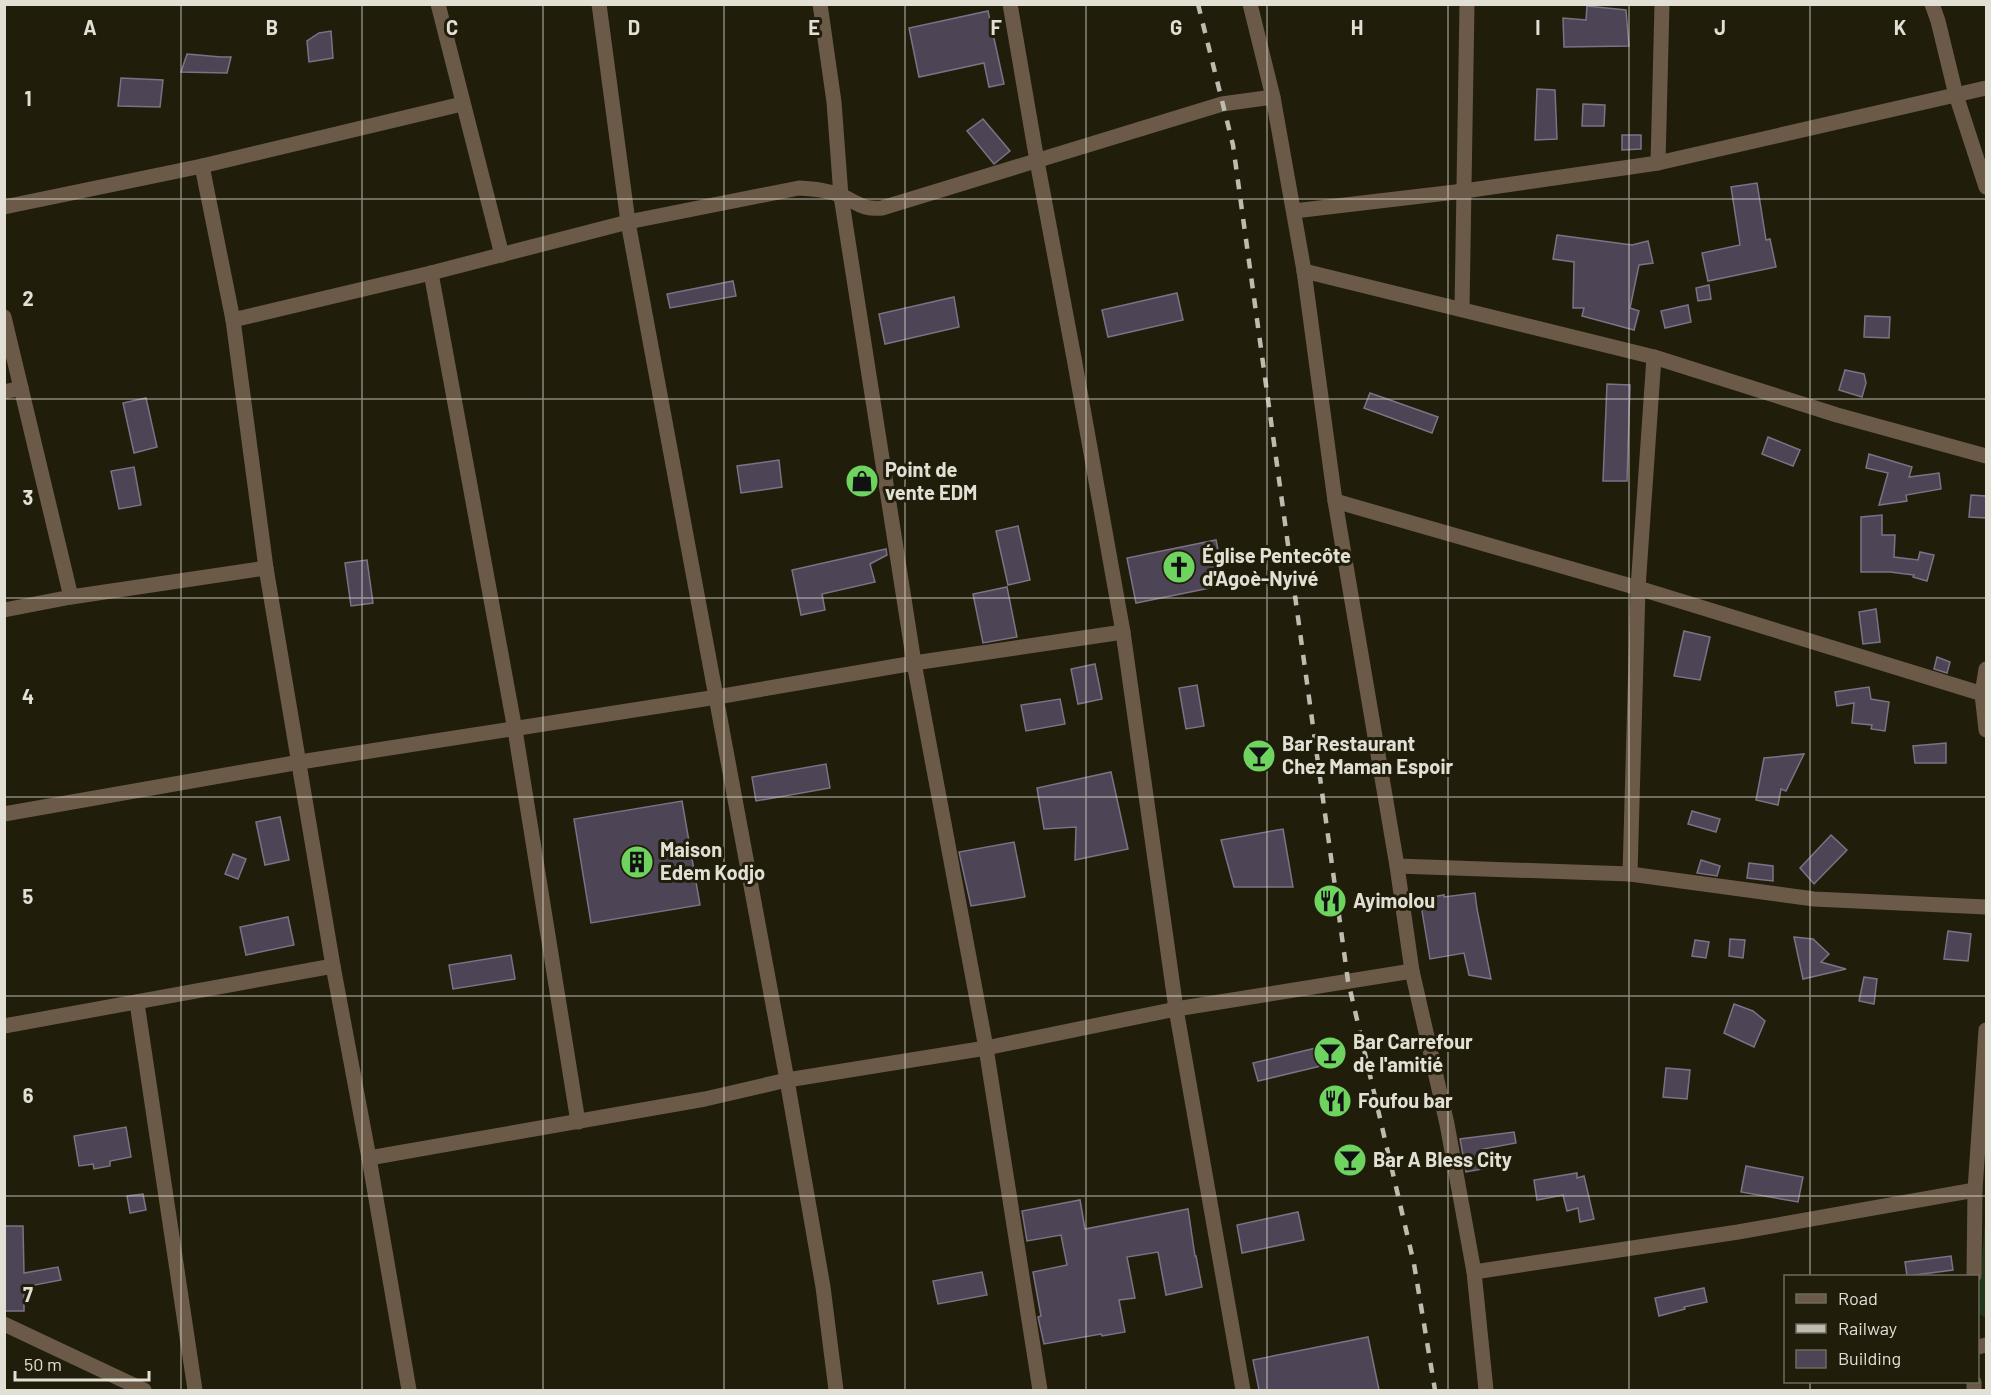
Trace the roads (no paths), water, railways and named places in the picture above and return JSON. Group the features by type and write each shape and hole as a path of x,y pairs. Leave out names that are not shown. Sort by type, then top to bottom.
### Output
{"street":[{"path":"438,4 502,255"},
{"path":"598,4 628,222 787,1080 823,1287 836,1390"},
{"path":"820,4 834,102 841,196 914,663 986,1048 1040,1390"},
{"path":"1010,4 1123,632 1176,1009 1243,1390"},
{"path":"1250,4 1273,97 1294,211 1335,501 1397,866 1412,971 1447,1124 1474,1272 1486,1390"},
{"path":"1462,309 1467,4"},
{"path":"1658,163 1662,4"},
{"path":"1932,4 1956,95 1986,187"},
{"path":"1294,211 1464,191 1658,163 1811,130 1986,88"},
{"path":"232,320 431,273 628,222 799,188 822,189 869,209 882,208 1222,104 1273,97"},
{"path":"4,207 202,166 462,104"},
{"path":"202,166 232,320 266,568 333,966 409,1390"},
{"path":"1304,271 1654,357 1837,416 1986,456"},
{"path":"431,273 515,730 578,1122"},
{"path":"4,317 71,597"},
{"path":"1630,874 1638,588 1654,357"},
{"path":"4,392 21,388"},
{"path":"1335,501 1638,588 1984,694"},
{"path":"4,610 71,597 266,568"},
{"path":"4,814 300,762 515,730 914,663 1123,632"},
{"path":"1986,669 1984,694 1986,730"},
{"path":"1397,866 1630,874 1814,899 1986,907"},
{"path":"4,1026 333,966"},
{"path":"369,1158 705,1099 787,1080 986,1048 1176,1009 1412,971"},
{"path":"137,1003 195,1390"},
{"path":"1974,1275 1975,1190 1986,1030"},
{"path":"1474,1272 1738,1232 1975,1190"},
{"path":"4,1324 144,1390"}],"railway":[{"path":"1198,4 1233,145 1348,981 1414,1264 1435,1390"}],"place":[{"name":"Point de vente EDM","path":"862,481"},
{"name":"Église Pentecôte d'Agoè-Nyivé","path":"1179,567"},
{"name":"Bar Restaurant Chez Maman Espoir","path":"1259,756"},
{"name":"Maison Edem Kodjo","path":"637,862"},
{"name":"Ayimolou","path":"1330,901"},
{"name":"Bar Carrefour de l'amitié","path":"1330,1053"},
{"name":"Foufou bar","path":"1335,1101"},
{"name":"Bar A Bless City","path":"1350,1160"}]}
